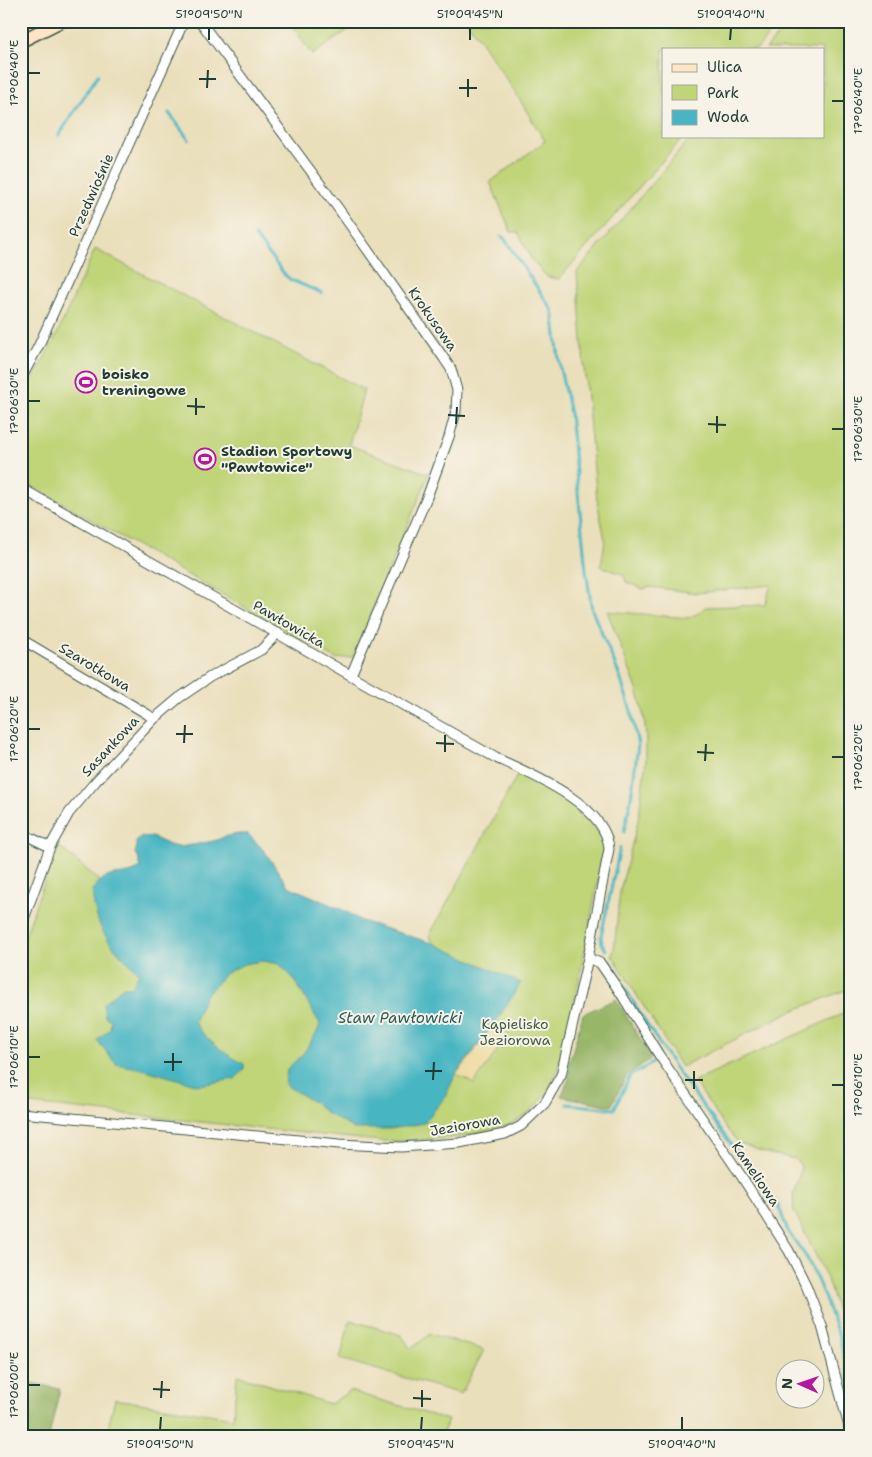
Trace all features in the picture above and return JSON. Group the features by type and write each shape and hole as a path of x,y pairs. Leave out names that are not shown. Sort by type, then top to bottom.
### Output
{"street":[{"path":"21,41 61,21"},
{"name":"Przedwiośnie","path":"21,380 39,345 184,21"},
{"name":"Krokusowa","path":"198,21 203,25 380,268 451,369 456,385 458,401 456,412 440,464 350,675"},
{"name":"Pawłowicka","path":"21,488 496,758 545,781"},
{"name":"Sasankowa","path":"21,927 50,847 69,813 118,756 179,698 210,677 261,650 278,634"},
{"name":"Szarotkowa","path":"21,639 148,714 154,720"},
{"name":"Jeziorowa","path":"21,1112 339,1144 402,1148 458,1143 505,1134 520,1126 545,1103 561,1075 606,869 608,841 604,830 589,812 568,795 545,781"},
{"path":"21,833 50,847"},
{"name":"Kameliowa","path":"588,958 600,963 618,989 659,1056 742,1177 789,1251 806,1285 822,1326 851,1434"}],"green space":[{"path":"289,21 361,21 312,55"},
{"path":"467,21 780,21 758,48 662,48 662,138 682,138 559,279 547,277 532,260 518,232 511,232 490,182 545,141 513,89"},
{"path":"790,21 851,21 851,988 787,1013 681,1067 612,955 620,891 638,821 646,761 646,736 644,717 637,689 607,611 688,618 699,613 705,607 765,605 771,585 697,593 650,587 643,589 626,582 624,575 601,566 605,540 597,500 577,272 690,138 824,138 824,48 767,48"},
{"name":"Stadion Sportowy \"Pawłowice\"","path":"95,249 364,390 349,445 429,474 353,657 336,659 21,480 21,402 57,334"},
{"name":"Kąpielisko Jeziorowa","path":"518,774 558,794 583,812 593,823 600,836 604,850 579,981 560,1064 545,1096 525,1116 507,1126 472,1135 452,1138 379,1141 21,1103 21,949 58,847 100,881 127,874 141,867 135,853 136,842 146,836 179,847 214,841 234,835 248,834 265,852 288,886 347,912 361,921 434,944 429,936"},
{"path":"616,999 652,1058 627,1075 611,1106 561,1096 569,1079 569,1064 583,1014"},
{"path":"851,1010 851,1355 826,1276 794,1211 793,1194 801,1166 795,1159 766,1153 739,1143 727,1130 694,1081"},
{"path":"350,1320 401,1335 411,1349 430,1334 484,1350 461,1394 340,1359"},
{"path":"237,1375 330,1404 350,1391 448,1420 442,1436 106,1436 115,1399 233,1418"},
{"path":"28,1382 60,1389 49,1436 21,1436 21,1412"}],"sand":[{"path":"493,1024 509,1034 474,1084 456,1074"}],"water":[{"name":"Staw Pawłowicki","path":"248,834 265,852 288,886 347,912 361,921 435,944 521,983 495,1023 456,1074 445,1097 424,1123 391,1129 354,1129 326,1113 315,1103 285,1085 287,1069 303,1054 320,1024 294,979 279,964 262,961 244,964 226,973 205,996 194,1022 216,1046 244,1064 244,1070 235,1079 199,1085 142,1069 116,1064 97,1040 110,1029 111,1020 105,1017 103,1004 123,987 132,987 139,973 120,954 106,936 97,917 92,890 106,877 131,872 141,867 135,853 136,842 146,836 179,847 214,841 234,835"}],"waterway":[{"path":"59,135 98,75"},
{"path":"169,113 189,140"},
{"path":"255,236 285,275 291,280 322,293"},
{"path":"501,236 553,311 560,368 570,414 586,570 592,610 619,674 631,711 638,745 631,798 624,832"},
{"path":"606,950 602,944 601,936 620,848"},
{"path":"609,960 642,1017 678,1072 778,1205 788,1231 807,1258 819,1284 839,1336 851,1385"},
{"path":"567,1104 614,1109 630,1076 656,1061"}],"place":[{"name":"boisko treningowe","path":"86,382"},
{"name":"Stadion Sportowy \"Pawłowice\"","path":"205,459"}]}
